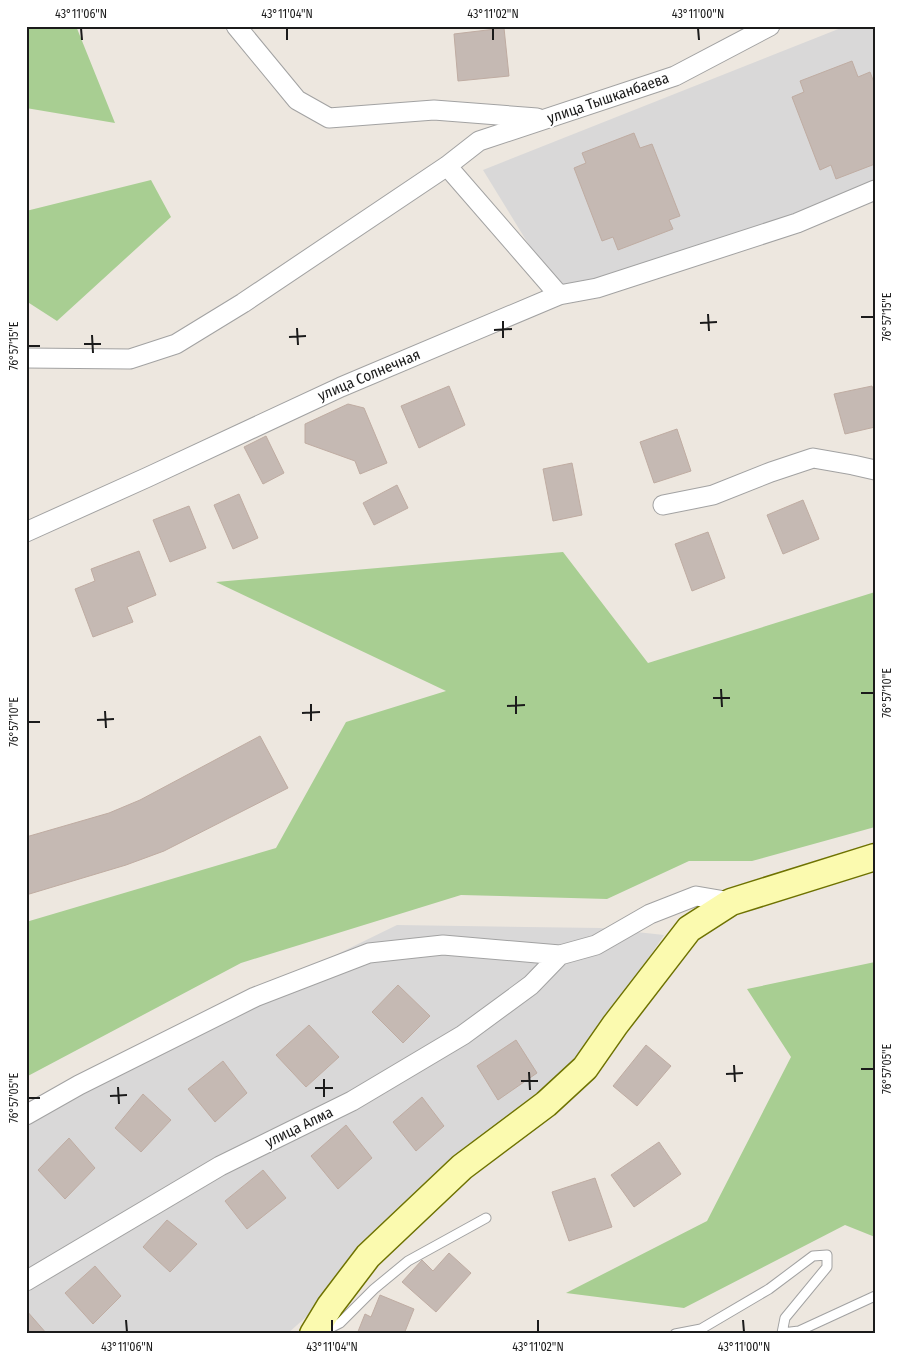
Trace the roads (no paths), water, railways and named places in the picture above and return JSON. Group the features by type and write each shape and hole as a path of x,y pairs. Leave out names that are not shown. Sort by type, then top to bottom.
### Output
{"street":[{"path":"236,26 297,100 330,118 434,110 546,119"},
{"name":"улица Тышканбаева","path":"26,358 130,359 176,344 243,303 447,166 479,141 675,76 770,26"},
{"path":"447,166 559,295"},
{"name":"улица Солнечная","path":"26,532 157,473 341,386 559,295 597,288 797,223 875,190"},
{"path":"663,505 714,495 771,472 813,458 853,464 875,470"},
{"path":"314,1334 330,1306 368,1256 462,1167 546,1104 586,1068 615,1024 689,929 731,902 875,857"},
{"path":"26,1115 79,1085 255,997 369,953 444,945 560,955 596,945 650,914 696,896 731,902"},
{"name":"улица Алма","path":"26,1281 220,1166 352,1101 463,1035 531,985 560,955"}],"lane":[{"path":"319,1334 340,1322 374,1289 408,1261 486,1218"},
{"path":"675,1334 701,1329 769,1290 813,1256 827,1255 827,1267 785,1318 782,1333 799,1331 875,1296"}]}
